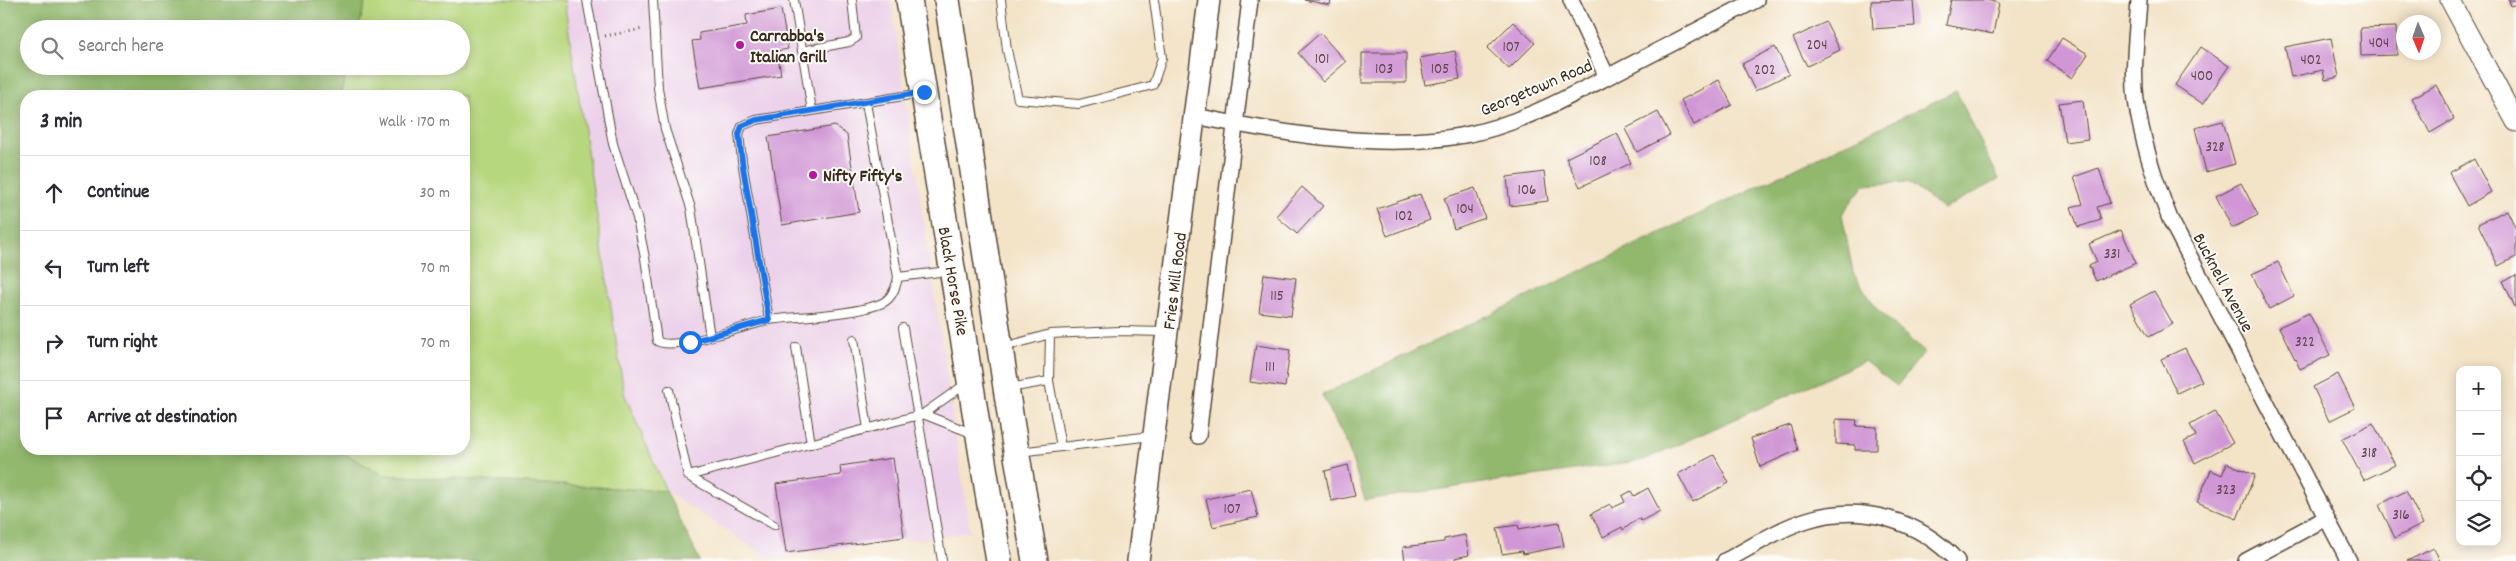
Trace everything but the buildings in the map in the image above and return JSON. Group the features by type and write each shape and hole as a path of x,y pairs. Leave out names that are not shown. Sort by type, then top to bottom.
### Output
{"highway":[{"name":"Black Horse Pike","path":"909,0 999,561"},
{"name":"Black Horse Pike","path":"947,0 1035,561"},
{"path":"924,92 934,95 948,116 958,172 964,191 968,200 981,217"}],"main road":[{"name":"Fries Mill Road","path":"1138,561 1208,0"}],"street":[{"path":"1198,436 1250,0"},
{"path":"1571,0 1607,77"},
{"name":"Georgetown Road","path":"1195,116 1236,125 1384,142 1448,138 1482,131 1522,118 1607,77 1756,0"},
{"name":"Bucknell Avenue","path":"2139,0 2136,100 2154,179 2170,219 2349,561"},
{"path":"2450,0 2516,122"},
{"path":"1725,561 1783,529 1807,520 1858,514 1883,517 1907,524 1938,542 1957,561"},
{"path":"2246,561 2326,518"}],"lane":[{"path":"587,0 612,144 632,202 645,258 657,341 662,344 690,342 769,320 840,312 881,304 896,290 898,277 866,103"},
{"path":"653,0 658,88 665,129 691,208 710,337"},
{"path":"794,0 812,111"},
{"path":"802,51 849,42 856,38 852,0"},
{"path":"1001,0 1007,50 1018,99 1079,104 1153,85 1162,58 1154,0"},
{"path":"769,320 739,134 742,126 756,120 924,92"},
{"path":"898,277 952,271"},
{"path":"903,328 920,415 942,561"},
{"path":"1001,348 1050,334 1120,331 1168,332"},
{"path":"1050,334 1049,381 1061,447"},
{"path":"854,339 868,429"},
{"path":"796,347 811,444"},
{"path":"688,476 920,415 970,380"},
{"path":"1007,388 1049,381"},
{"path":"669,390 688,476 774,525"},
{"path":"920,415 980,436"},
{"path":"1017,452 1155,436"}],"path":[{"path":"594,38 655,27"}],"shaded area":[{"path":"564,0 891,0 970,532 770,559 666,491 624,393"}],"green space":[{"path":"0,0 366,0 360,20 20,20 20,75 346,75 342,90 20,90 20,455 346,455 384,475 666,491 700,561 0,561"},
{"path":"366,0 564,0 624,393 666,491 384,475 346,455 470,455 470,90 342,90 346,75 470,75 470,20 360,20"},
{"path":"1956,91 1999,179 1944,209 1907,182 1864,185 1842,214 1853,273 1877,309 1924,352 1897,386 1864,361 1644,460 1365,500 1347,444 1322,395"}],"place":[{"name":"Carrabba's Italian Grill","path":"740,45"},
{"name":"Nifty Fifty's","path":"813,175"}],"route":[{"path":"690,342 769,320 742,161 739,134 742,126 756,120 924,92"}]}
